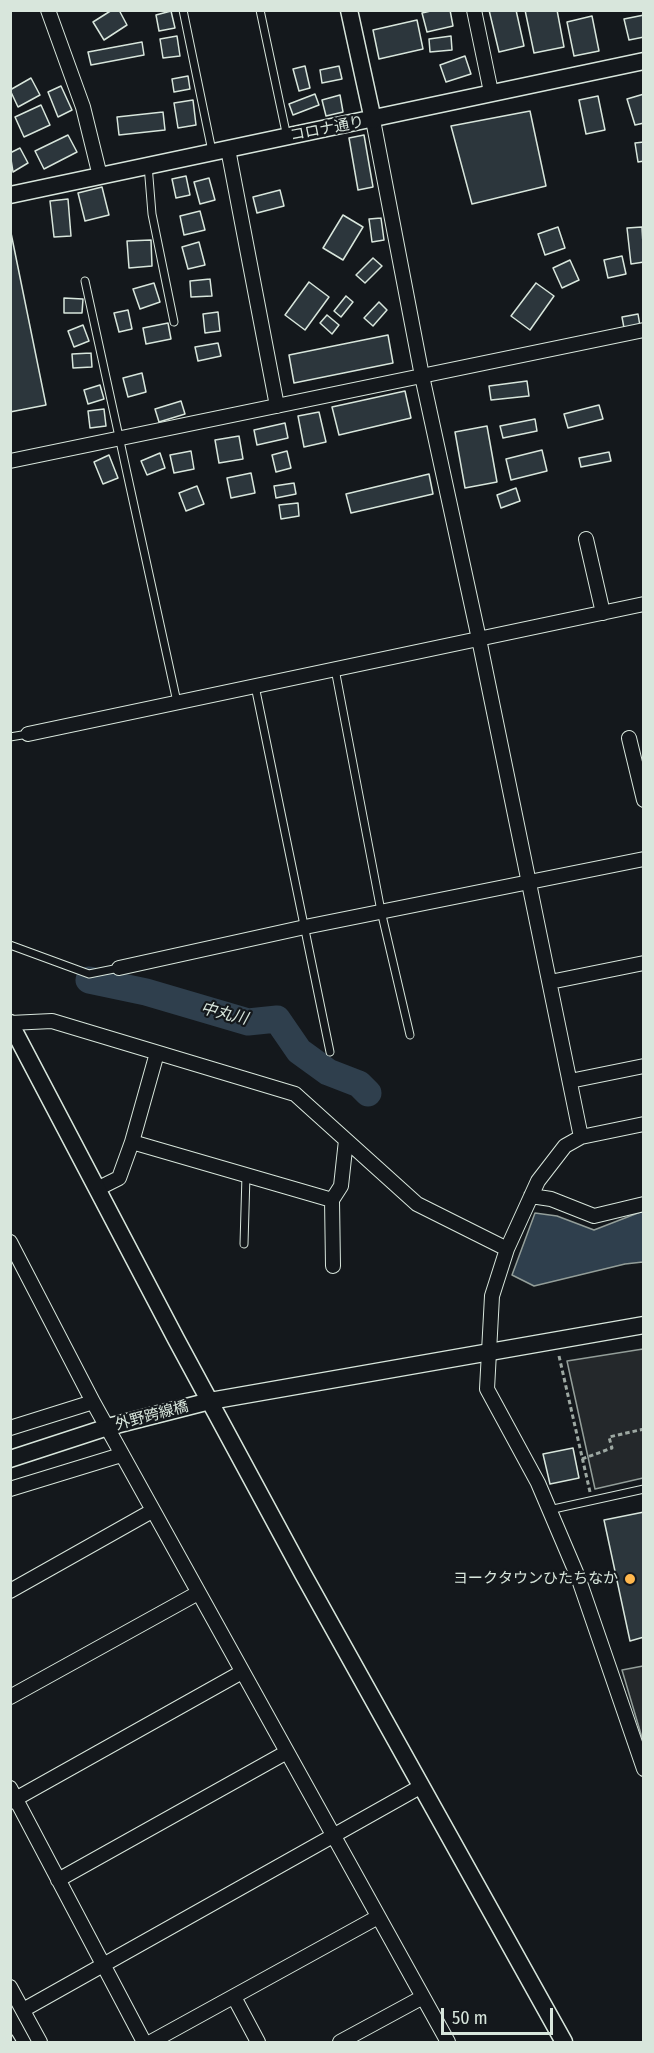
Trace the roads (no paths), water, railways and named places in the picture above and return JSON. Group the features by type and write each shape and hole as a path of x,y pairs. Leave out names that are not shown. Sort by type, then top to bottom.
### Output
{"street":[{"path":"48,10 82,106 100,176"},
{"path":"349,10 373,120 422,376 479,639 581,1137"},
{"path":"474,10 491,93"},
{"name":"コロナ通り","path":"10,195 644,61"},
{"path":"220,151 277,406"},
{"path":"10,460 118,440 644,330"},
{"path":"586,539 603,613"},
{"path":"28,734 644,604"},
{"path":"630,738 644,800"},
{"path":"119,968 381,911 530,884 644,859"},
{"path":"550,982 644,963"},
{"path":"507,1249 417,1204 295,1094 52,1021 10,1023 210,1401 420,1787 564,2043"},
{"path":"97,1189 119,1178 132,1142 157,1053"},
{"path":"570,1081 644,1066"},
{"path":"643,1772 578,1577 537,1484 487,1389 492,1296 507,1249 538,1180 565,1146 581,1137 644,1124"},
{"path":"333,1266 332,1200 340,1186 346,1140"},
{"path":"132,1142 332,1200"},
{"path":"531,1196 550,1199 594,1216 644,1204"},
{"path":"10,1242 93,1402 101,1430 121,1455 448,2043"},
{"name":"外野跨線橋","path":"10,1459 101,1430 210,1401 644,1325"},
{"path":"11,1426 93,1402"},
{"path":"10,1489 121,1455"},
{"path":"10,1591 152,1511"},
{"path":"10,1697 198,1593"},
{"path":"144,2043 12,1796 242,1672"},
{"path":"58,1880 286,1752"},
{"path":"22,2010 420,1787"},
{"path":"151,2043 378,1917"},
{"path":"10,1987 40,2043"},
{"path":"340,2043 423,1996"},
{"path":"234,1997 258,2043"}],"lane":[{"path":"183,10 220,151"},
{"path":"260,10 287,137"},
{"path":"148,165 152,214 174,322"},
{"path":"85,281 177,702"},
{"path":"335,669 381,911 410,1035"},
{"path":"255,686 330,1052"},
{"path":"10,737 28,734"},
{"path":"10,945 89,975 119,968"},
{"path":"244,1244 246,1175"},
{"path":"548,1510 644,1489"}],"water":[{"path":"643,1211 643,1262 625,1264 534,1286 512,1275 535,1213 557,1216 594,1230"}],"waterway":[{"name":"中丸川","path":"89,980 146,992 248,1022 277,1019 299,1051 328,1072 359,1084 368,1093"}],"railway":[{"path":"10,2037 13,2042"}],"place":[{"name":"ヨークタウンひたちなか","path":"630,1579"}]}
